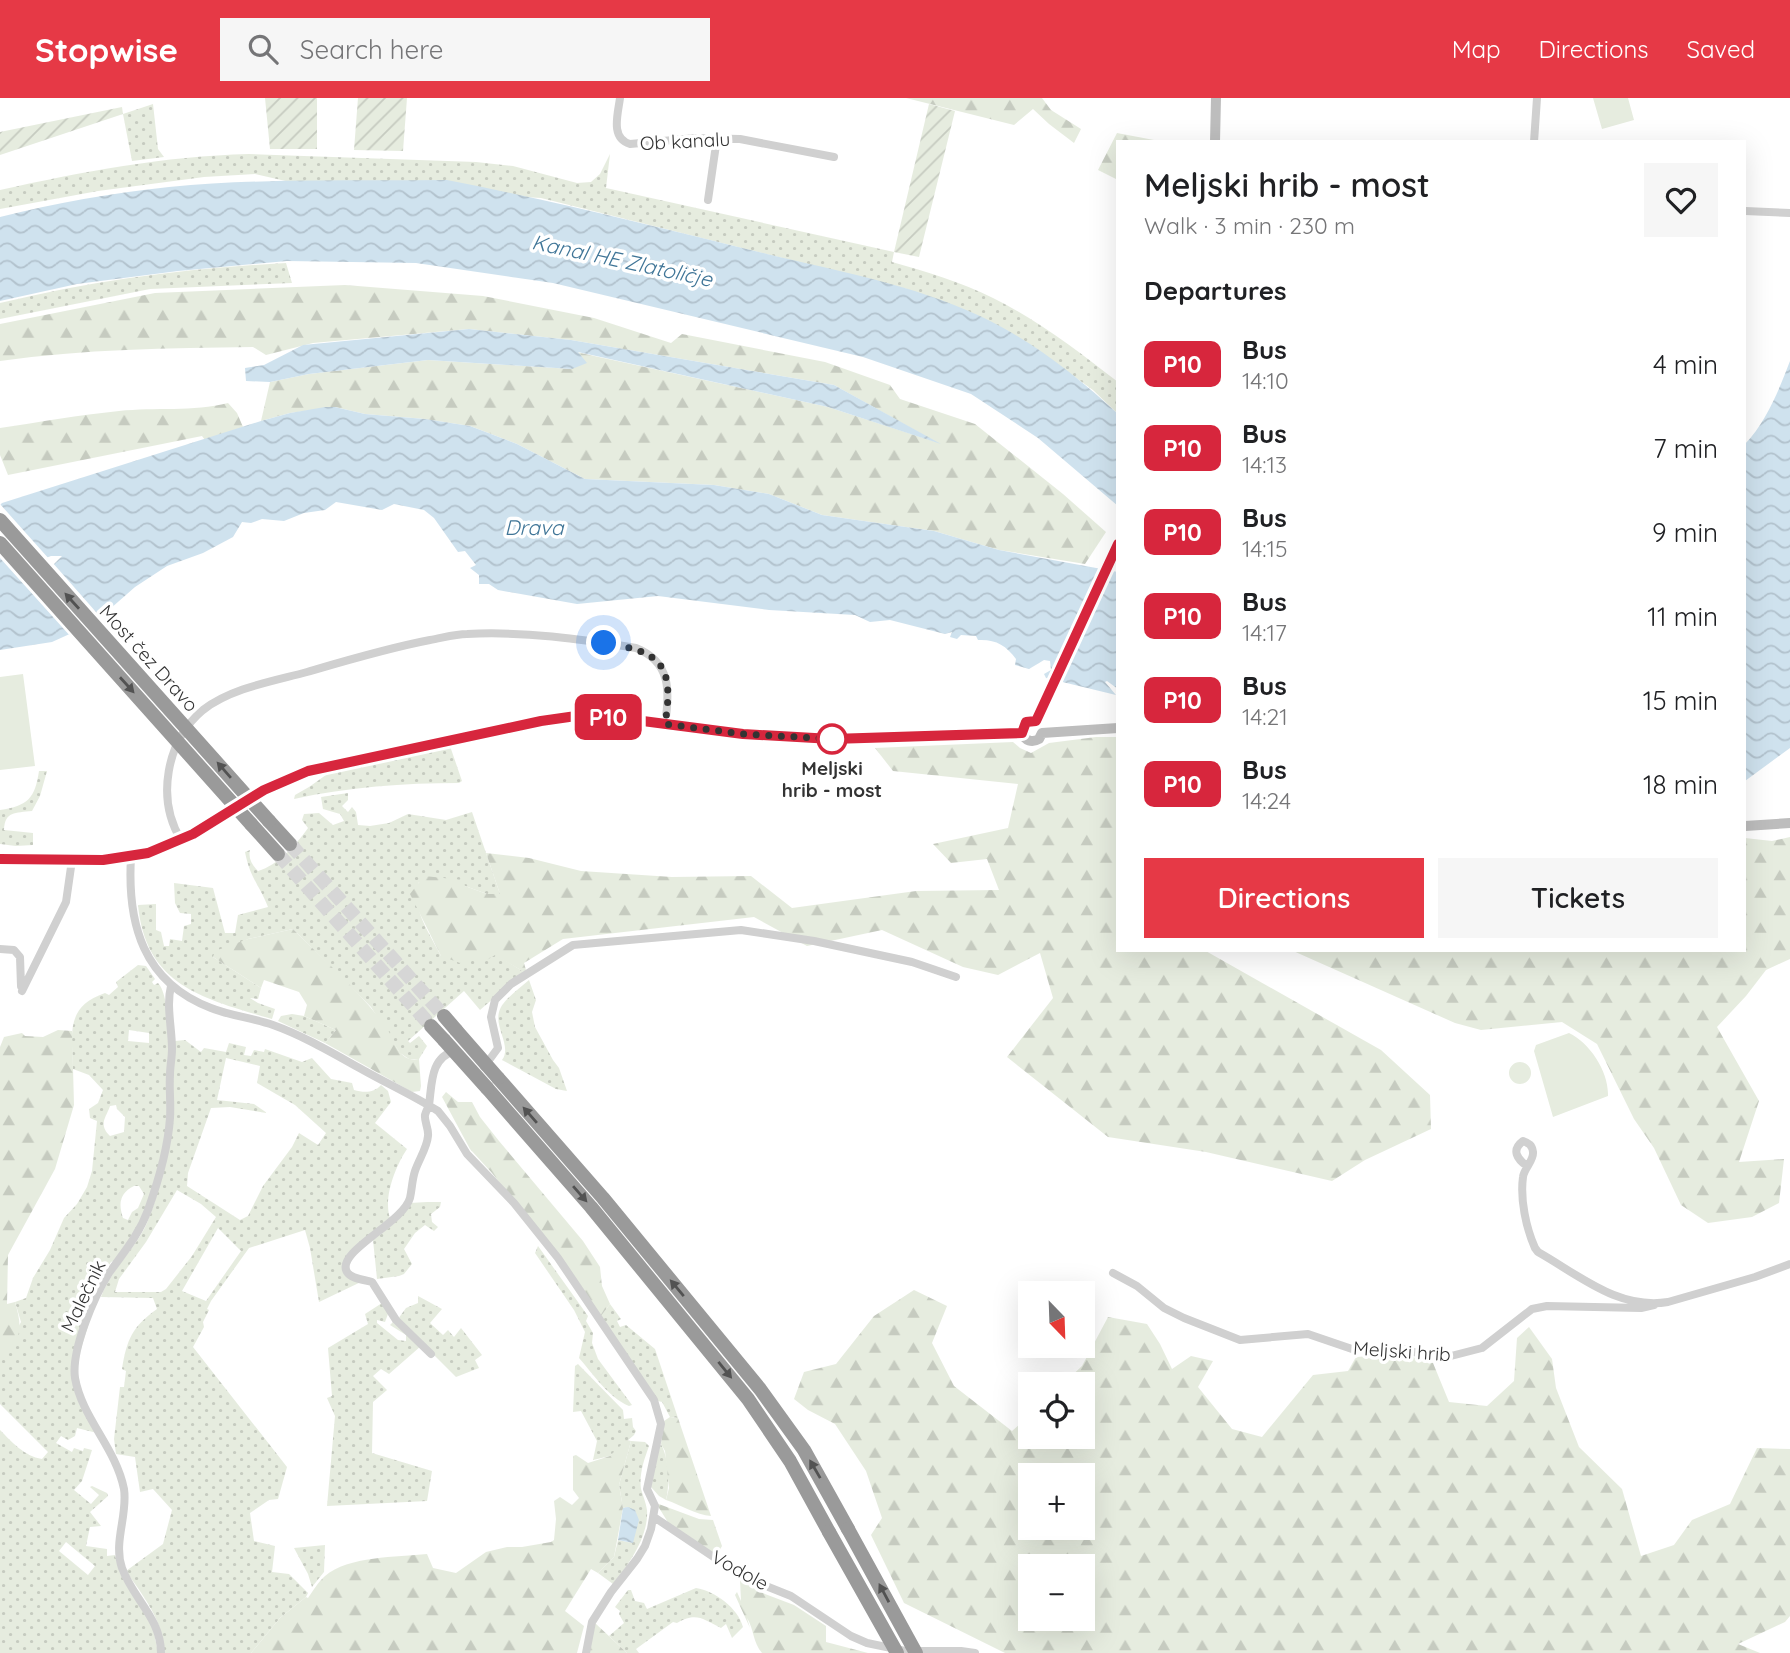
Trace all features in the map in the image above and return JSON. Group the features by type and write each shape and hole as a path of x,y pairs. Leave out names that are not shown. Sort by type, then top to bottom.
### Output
{"highway":[{"name":"Most čez Dravo","path":"0,520 290,844"},
{"name":"Most čez Dravo","path":"0,543 278,854"},
{"path":"444,1016 450,1035 487,1088 591,1207 748,1399 790,1461 897,1653"},
{"path":"432,1026 450,1035 498,1078 603,1198 760,1389 804,1450 916,1653"}],"street":[{"name":"Ob kanalu","path":"620,98 616,129 624,142 630,144 695,138 740,139 834,157"},
{"path":"1215,140 1216,98"},
{"path":"1534,140 1538,98"},
{"path":"708,200 717,138"},
{"path":"1746,211 1790,213"},
{"path":"1039,716 1043,728 1039,739 1025,739 1022,733 1026,722 1039,716 1116,548"},
{"path":"181,840 173,822 169,802 169,759 180,736 203,710 226,697 253,687 388,648 478,634 528,635 636,648 647,653 662,667 667,695 665,724"},
{"path":"0,859 131,857 181,840 272,786 308,771 541,721 576,716 612,717 743,734 832,739 1022,733"},
{"path":"1042,733 1116,728"},
{"path":"1746,826 1790,823"},
{"path":"131,857 131,892 138,935 155,968 171,985 195,1002 215,1010 285,1030 438,1111 474,1161 514,1203 558,1258 654,1400 661,1424 647,1489 655,1506 654,1517 645,1546 592,1622 586,1653"},
{"path":"0,949 14,950 20,957 22,991 66,902 72,860"},
{"path":"431,1354 396,1320 372,1282 351,1276 346,1266 354,1251 394,1220 409,1200 415,1171 428,1137 425,1115 436,1065 444,1055 453,1051 459,1052 474,1068 485,1066 498,1048 491,1017 495,1000 511,984 573,945 741,930 814,941 912,962 956,976"},
{"name":"Malečnik","path":"161,1653 154,1620 128,1580 120,1561 125,1501 118,1466 81,1397 75,1368 77,1348 84,1328 108,1276 140,1229 158,1178 170,1117 171,985"},
{"name":"Meljski hrib","path":"1527,1166 1523,1176 1525,1214 1531,1240 1538,1252 1606,1294 1654,1305"},
{"name":"Meljski hrib","path":"1113,1273 1137,1286 1164,1308 1240,1340 1308,1334 1352,1349 1402,1349 1430,1356 1451,1356 1482,1348 1532,1309 1547,1306 1641,1308 1688,1298 1790,1264"},
{"name":"Vodole","path":"654,1517 715,1558 766,1586 791,1596 841,1630 867,1643 905,1651 975,1653"}],"green space":[{"path":"265,98 317,98 317,149 270,149"},
{"path":"358,98 407,98 403,151 354,150"},
{"path":"906,98 1042,98 1051,110 1081,129 1074,143 1033,109 1014,125"},
{"path":"1593,98 1628,98 1634,120 1602,129"},
{"path":"153,104 158,149 164,157 132,161 123,114"},
{"path":"929,104 955,111 919,257 894,252"},
{"path":"122,107 123,114 0,155 0,132"},
{"path":"1117,133 1154,140 1116,140 1116,179 1098,170"},
{"path":"610,154 606,188 894,252 892,262 956,282 993,298 1042,326 1116,380 1116,412 1093,390 1018,337 907,289 541,198 290,182 255,174 204,177 98,191 0,209 0,190 123,166 218,155 476,162 513,166 577,183 591,182 600,174"},
{"path":"286,263 292,283 150,289 0,319 0,303 71,288 178,272"},
{"path":"345,285 483,296 594,318 671,343 682,334 825,362 890,385 900,399 975,424 1106,532 1085,564 999,550 934,531 822,515 769,494 714,485 585,479 517,444 470,426 365,414 335,407 290,413 261,421 270,382 309,374 428,360 572,369 576,352 828,407 936,442 834,385 571,340 469,329 313,343 266,355 253,347 189,348 95,352 0,361 0,324 155,293"},
{"path":"228,403 237,413 243,427 205,440 202,436 8,475 0,455 0,428 104,413"},
{"path":"23,674 35,766 0,770 0,677"},
{"path":"1116,737 1116,952 1208,952 1381,1050 1430,1095 1431,1129 1365,1160 1332,1181 1206,1152 1108,1137 1007,1057 1053,998 1040,953 998,975 963,967 882,930 807,946 754,917 563,939 524,963 524,972 495,955 481,964 468,957 460,963 441,956 410,894 424,876 463,880 465,886 487,894 500,894 486,853 529,858 581,871 672,877 751,876 792,908 916,891 999,890 987,859 951,863 933,844 1008,828 1018,784 893,771 875,748 1013,742 1031,753 1049,743"},
{"path":"450,746 462,781 459,783 376,786 294,799 295,795 333,770"},
{"path":"39,771 47,771 40,796 32,811 9,816 4,830 33,833 33,845 0,844 0,810 17,806 28,799 35,788"},
{"path":"348,793 348,800 342,806 348,812 352,807 356,812 358,825 389,823 408,814 446,820 472,812 500,894 487,894 465,886 419,882 419,911 441,956 495,954 524,972 480,1010 464,991 408,1041 410,1043 419,1036 427,1046 419,1059 409,1059 400,1053 371,1007 293,929 248,939 213,957 261,988 258,999 250,998 275,1009 272,1019 202,996 183,985 166,972 153,955 143,933 138,905 156,904 156,930 161,932 164,946 169,946 170,939 182,941 184,926 191,924 191,914 180,913 175,903 174,883 213,888 225,933 235,933 238,915 268,907 252,875 245,852 250,850 251,861 258,871 273,864 308,828 302,820 304,814 319,813 333,825 344,821 340,814 323,809 321,797"},
{"path":"1790,837 1790,959 1766,970 1717,1027 1759,1101 1739,1162 1784,1159 1779,1203 1752,1217 1708,1223 1681,1205 1654,1148 1634,1119 1597,1044 1562,1022 1481,1030 1455,1023 1295,952 1746,952 1746,838 1772,841"},
{"path":"293,929 374,1011 401,1053 411,1059 419,1059 420,1091 412,1092 325,1043 336,1030 304,1016 307,1005 299,992 264,980 261,988 213,957 215,951 248,939"},
{"path":"138,965 146,966 155,979 152,982 154,985 158,983 163,993 170,1054 166,1131 150,1198 137,1229 105,1271 72,1378 97,1433 77,1428 75,1436 68,1440 61,1436 56,1443 72,1452 74,1448 92,1450 82,1481 74,1490 91,1504 99,1495 90,1487 92,1486 108,1496 90,1512 101,1526 90,1527 86,1546 107,1549 107,1556 115,1555 120,1573 152,1622 158,1653 0,1653 0,1430 30,1455 42,1459 48,1452 0,1404 0,1351 5,1351 21,1322 15,1302 26,1298 33,1278 50,1250 64,1218 87,1187 92,1171 97,1121 90,1118 89,1109 98,1103 103,1090 89,1075 73,1069 72,1033 77,1014 83,1006 105,993 109,995 118,987 116,982","holes":["129,1030 149,1033 149,1043 128,1041","116,1105 125,1117 124,1132 110,1136 104,1128 110,1106","139,1186 144,1194 138,1208 128,1220 123,1218 121,1203 123,1195 129,1189","66,1542 95,1566 88,1575 59,1551"]},
{"path":"529,980 536,1000 532,1012 535,1027 559,1068 567,1091 556,1089 502,1060 505,1048 498,1021 501,1007"},
{"path":"281,1016 304,1016 336,1030 325,1043 278,1021"},
{"path":"58,1030 72,1031 74,1105 55,1169 8,1255 7,1304 15,1302 19,1330 15,1341 5,1352 0,1351 0,1047 4,1037 22,1033 25,1036 43,1037"},
{"path":"1569,1033 1584,1044 1597,1059 1605,1077 1608,1096 1553,1117 1534,1051 1536,1045"},
{"path":"185,1040 201,1052 204,1048 226,1052 229,1043 246,1047 244,1055 251,1056 254,1050 264,1052 265,1049 302,1062 312,1058 331,1079 352,1083 354,1090 369,1092 381,1085 388,1091 391,1102 375,1123 407,1149 391,1184 388,1203 391,1221 359,1244 344,1272 363,1281 319,1302 305,1230 249,1248 211,1301 203,1322 204,1327 193,1347 287,1467 278,1499 269,1500 250,1513 254,1541 275,1546 272,1572 289,1574 308,1593 280,1618 251,1653 164,1653 156,1620 126,1571 163,1544 172,1510 153,1489 140,1492 135,1457 116,1454 114,1439 120,1387 124,1387 126,1371 122,1369 126,1350 136,1328 157,1309 153,1298 101,1297 111,1277 142,1233 155,1201 171,1111 175,1041","holes":["226,1058 260,1066 257,1083 295,1105 326,1133 318,1145 299,1133 263,1186 248,1216 240,1220 187,1186 188,1173 211,1108 230,1107 267,1113 254,1104 217,1100","177,1190 201,1204 216,1217 192,1256 166,1289 161,1292 115,1292 119,1279 146,1242","218,1228 241,1251 206,1301 182,1291"]},
{"path":"1520,1062 1528,1065 1531,1073 1528,1081 1520,1084 1512,1081 1509,1073 1512,1065"},
{"path":"446,1092 458,1102 472,1102 499,1141 583,1241 600,1267 602,1286 610,1304 601,1316 492,1173 470,1149 442,1097"},
{"path":"441,1202 440,1207 431,1214 432,1222 438,1227 434,1231 425,1225 415,1233 404,1249 412,1264 404,1274 377,1279 373,1240 398,1219 410,1203"},
{"path":"538,1246 588,1316 586,1321 593,1333 592,1343 598,1359 632,1405 621,1402 608,1391 579,1358 585,1332 574,1310 535,1253"},
{"path":"914,1290 947,1306 932,1343 954,1386 1012,1431 1018,1426 1018,1449 1095,1449 1095,1372 1076,1372 1086,1358 1096,1358 1096,1340 1108,1317 1147,1324 1172,1369 1191,1356 1213,1361 1198,1387 1232,1429 1262,1437 1313,1375 1348,1371 1356,1357 1402,1354 1433,1363 1449,1402 1487,1406 1514,1381 1517,1338 1529,1327 1552,1359 1556,1388 1579,1447 1622,1489 1641,1556 1674,1545 1692,1520 1730,1504 1757,1448 1790,1449 1790,1616 1785,1622 1738,1644 1760,1653 1005,1653 904,1603 871,1535 882,1518 866,1471 835,1424 808,1410 794,1399 804,1372 836,1364 874,1316"},
{"path":"418,1296 442,1309 430,1323 443,1335 448,1330 454,1337 461,1328 482,1355 475,1360 479,1368 456,1377 398,1319 406,1308 418,1303"},
{"path":"382,1303 388,1314 385,1322 377,1320 377,1323 398,1340 406,1341 406,1335 390,1325 393,1322 421,1346 389,1374 381,1369 373,1376 387,1390 373,1402 372,1453 432,1471 427,1501 327,1506 335,1416 327,1398 332,1396 328,1348 368,1324 365,1314"},
{"path":"610,1304 621,1319 617,1321 620,1327 626,1325 655,1349 678,1418 670,1417 601,1316"},
{"path":"578,1364 623,1410 624,1419 632,1418 636,1431 634,1435 610,1456 593,1460 597,1441 581,1411 573,1412 575,1366"},
{"path":"670,1417 678,1418 711,1516 666,1500 669,1488 665,1451 661,1444 664,1421"},
{"path":"626,1440 631,1441 619,1485 623,1508 614,1557 598,1573 591,1569 565,1611 584,1626 577,1653 251,1653 280,1618 308,1598 325,1576 335,1569 359,1561 427,1554 433,1568 456,1573 486,1552 551,1542 554,1540 556,1519 554,1501 560,1497 572,1505 579,1498 573,1490 573,1456 576,1455 588,1463 610,1456"},
{"path":"631,1441 645,1442 649,1446 641,1478 647,1520 636,1550 613,1584 598,1573 614,1557 618,1540 632,1543 628,1507 623,1508 619,1485"},
{"path":"661,1444 668,1472 666,1500 651,1487 653,1461"},
{"path":"656,1503 699,1519 713,1520 722,1546 717,1555 669,1524"},
{"path":"325,1545 324,1572 312,1587 294,1548"},
{"path":"740,1580 765,1594 794,1605 826,1626 826,1642 868,1653 762,1653 735,1595 737,1592 741,1601"},
{"path":"696,1588 718,1597 736,1613 743,1627 732,1638 726,1624 721,1628 695,1617 673,1622 636,1649 639,1653 627,1653 609,1636 624,1623 620,1611 615,1607 628,1590 631,1590 635,1601 644,1603 647,1609"},
{"path":"595,1623 627,1653 584,1653"}],"water":[{"name":"Kanal HE Zlatoličje","path":"447,180 568,206 875,280 955,305 1017,336 1053,360 1116,412 1116,504 1038,438 971,394 863,357 553,283 416,263 287,261 77,284 0,301 0,217 126,192 204,184"},
{"path":"469,329 571,340 834,385 941,444 828,407 578,352 587,363 572,369 428,360 309,374 270,382 246,381 245,368 264,365 303,345"},
{"path":"1790,361 1790,748 1746,780 1746,443 1766,416"},
{"name":"Drava","path":"335,407 365,414 470,426 517,444 585,479 714,485 769,494 822,515 934,531 999,550 1116,572 1116,688 1105,682 1116,695 1046,678 1044,674 1051,670 1050,661 1044,660 1029,669 1015,665 1016,659 1012,654 995,642 978,640 976,636 961,635 957,639 950,637 952,632 945,634 890,620 870,622 855,615 769,610 658,596 577,604 498,590 489,584 479,584 479,575 470,568 476,565 465,551 458,552 434,518 424,510 394,504 382,510 336,502 325,510 304,513 284,521 262,519 251,523 242,522 233,537 203,553 167,566 135,587 94,623 52,642 0,650 2,503 290,413","holes":["51,556 62,556 49,569 30,578 23,567"]},
{"path":"623,1508 635,1510 639,1520 633,1543 618,1540"}],"pier":[{"path":"0,504 50,560 26,570 29,574 52,562 103,620 96,626 71,637 0,558"}],"tunnel":[{"path":"290,844 444,1016"},
{"path":"278,854 431,1026"}],"bus line":[{"name":"P10","path":"0,859 103,860 148,853 193,834 264,790 308,771 541,721 576,716 612,717 789,738 1022,733 1026,722 1036,721 1116,548"}],"place":[{"name":"Meljski hrib - most","path":"832,739"}],"route":[{"path":"604,643 636,648 647,653 662,667 667,695 665,724 743,734 832,739"}]}
